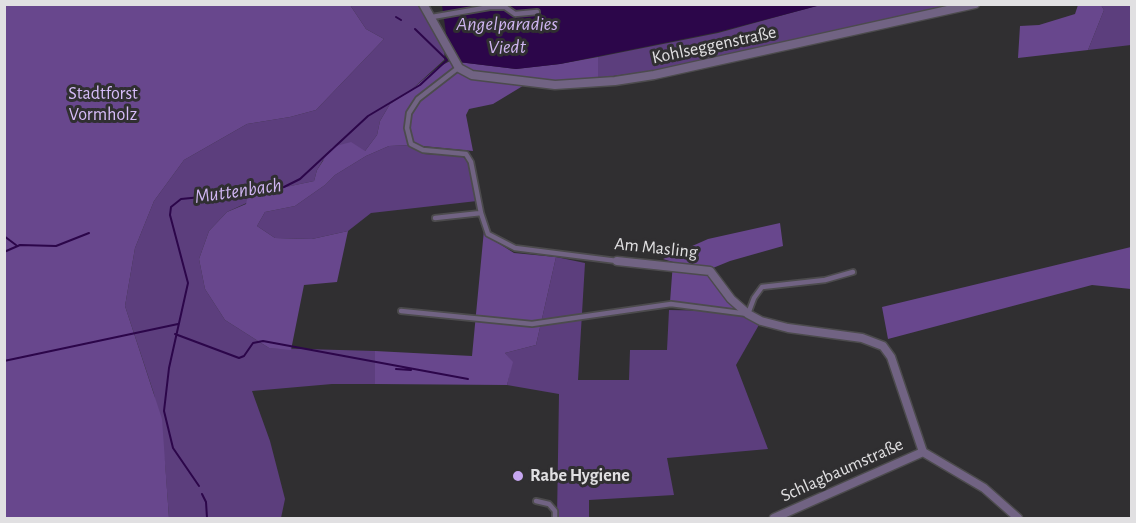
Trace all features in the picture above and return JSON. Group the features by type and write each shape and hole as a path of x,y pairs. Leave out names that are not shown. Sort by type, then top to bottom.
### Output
{"street":[{"path":"423,4 459,68"},
{"name":"Kohlseggenstraße","path":"459,68 472,75 555,85 615,81 654,75 975,4"},
{"name":"Am Masling","path":"617,261 710,271 731,299 748,314 761,321 788,328 862,338 883,346 891,357 923,452"},
{"path":"923,452 984,488 1018,519"},
{"name":"Schlagbaumstraße","path":"774,519 923,452"}],"lane":[{"path":"432,17 490,7 505,7 515,14 537,12"},
{"name":"Am Masling","path":"459,68 418,99 409,114 407,128 411,144 423,150 466,154 471,162 481,213 488,234 515,248 617,261"},
{"path":"435,218 481,213"},
{"path":"401,311 532,324 671,304 748,314 754,298 762,288 825,280 853,273"},
{"path":"536,501 549,504 555,511 555,519"}],"shaded area":[{"path":"350,5 418,5 445,46 444,60 410,91 390,104 380,121 377,135 365,151 323,160 314,181 277,189 227,212 209,231 199,259 205,289 225,320 269,348 375,351 375,384 332,384 252,391 270,441 285,499 281,518 169,518 165,464 154,394 125,306 135,248 154,201 184,160 247,124 316,110 384,39 366,29"},
{"path":"820,5 959,5 680,67 598,78 598,57 718,33"},
{"path":"1101,5 1131,5 1131,45 1088,50 1104,10"},
{"path":"412,145 424,154 461,156 468,160 477,201 371,213 348,231 312,239 275,238 257,226 265,212 295,206 335,175 366,156 389,146"},
{"path":"556,257 585,263 578,380 629,380 630,350 667,350 669,310 741,314 760,323 736,365 768,449 667,458 674,495 589,500 589,518 557,518 559,394 507,385 512,362 505,353 536,345"}],"green space":[{"name":"Stadtforst Vormholz","path":"4,5 350,5 366,29 384,39 316,110 247,124 184,160 154,201 135,248 125,306 162,419 169,518 5,518"},
{"path":"1078,5 1101,5 1104,10 1088,50 1018,58 1020,26 1039,25 1075,14"},
{"path":"598,57 598,78 526,84 493,104 469,109 466,115 473,151 412,145 389,146 366,156 335,175 295,206 265,212 257,226 275,238 312,239 348,231 337,282 304,285 291,350 269,348 225,320 205,289 199,259 209,231 227,212 246,204 248,195 314,181 317,170 332,147 351,142 365,151 377,135 380,121 390,104 410,91 437,68 450,61 516,69"},
{"path":"780,223 783,246 730,261 708,270 737,309 670,302 673,262 663,259 708,239"},
{"path":"484,230 487,236 514,253 556,257 536,345 505,353 513,362 507,385 375,384 375,351 472,356"},
{"path":"1131,247 1131,289 1092,285 888,339 882,307"}],"water":[{"name":"Angelparadies Viedt","path":"442,5 821,5 718,32 560,64 516,69 450,61"}],"waterway":[{"path":"396,17 401,20"},
{"name":"Muttenbach","path":"199,486 173,448 164,411 169,368 188,283 170,215 171,207 181,199 272,190 300,179 368,116 420,85 447,60 415,29"},
{"path":"4,252 20,245 56,246 89,233"},
{"path":"4,236 16,245"},
{"path":"4,361 178,324"},
{"path":"175,334 239,358 244,356 253,343 263,341 468,379"},
{"path":"396,369 411,370"},
{"name":"Muttenbach","path":"202,494 206,502 207,518"}],"place":[{"name":"Rabe Hygiene","path":"518,476"}]}
